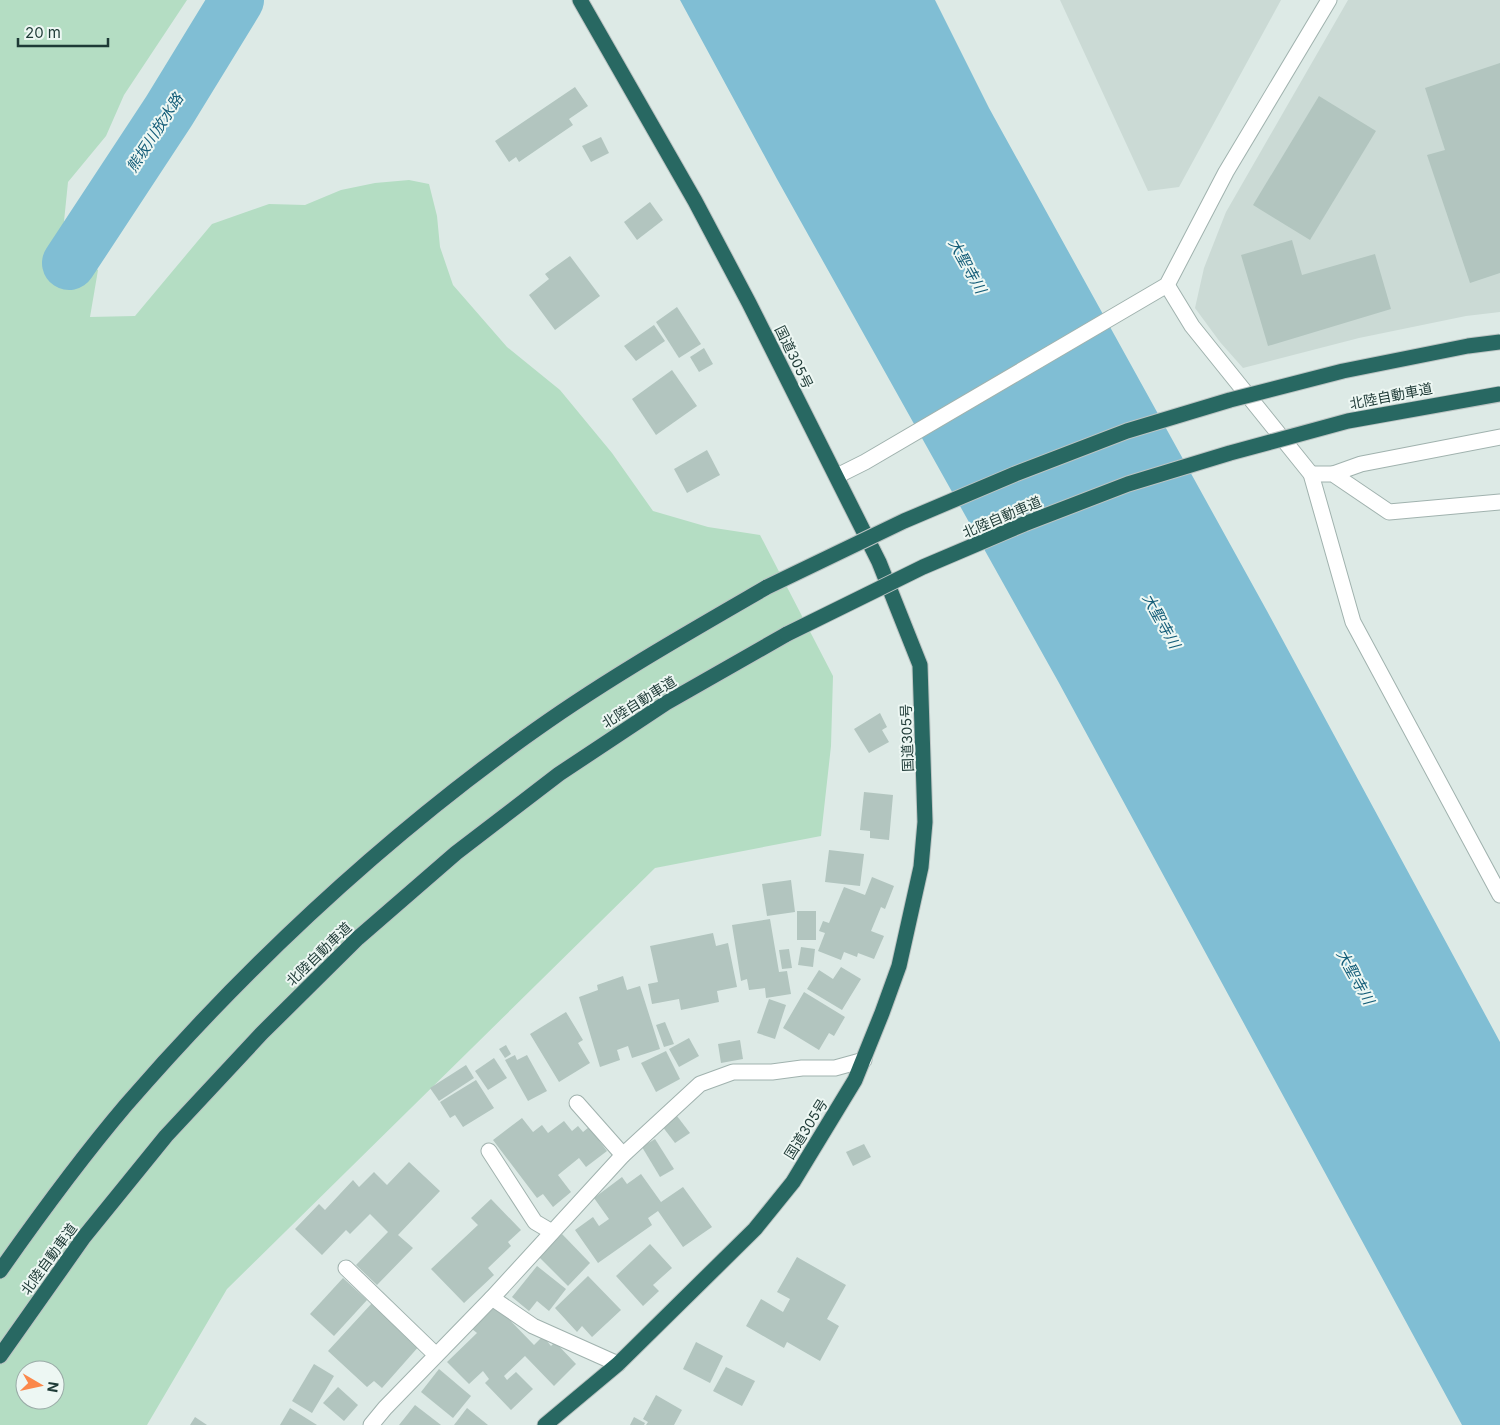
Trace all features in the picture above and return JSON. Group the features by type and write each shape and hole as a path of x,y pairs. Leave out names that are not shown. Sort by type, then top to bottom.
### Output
{"highway":[{"name":"国道305号","path":"545,1425 618,1364 755,1229 787,1188 855,1080 864,1060 899,966 921,867 925,822 924,738 920,665 879,562 837,476 695,201 580,0"},
{"path":"0,1271 40,1214 125,1106 221,1000 324,901 422,816 524,738 645,657 767,587 904,521 1015,474 1127,430 1230,400 1343,371 1468,346 1500,342"},
{"name":"北陸自動車道","path":"0,1356 84,1237 166,1136 262,1034 358,938 456,853 559,774 666,703 787,634 923,567 1024,524 1128,484 1230,453 1348,421 1500,394"}],"street":[{"path":"837,476 865,462 1168,285 1226,172 1329,0"},
{"path":"1168,285 1192,326 1311,474 1353,622 1500,895"},
{"path":"1311,474 1333,474 1361,464 1500,436"},
{"path":"1333,474 1388,512 1500,502"},
{"path":"371,1425 385,1408 492,1298 623,1155 700,1084 733,1072 772,1072 802,1068 835,1068 864,1060"},
{"path":"578,1104 623,1155"},
{"path":"489,1151 535,1222 552,1232"},
{"path":"346,1268 436,1355"},
{"path":"492,1298 533,1326 618,1364"}],"shaded area":[{"path":"1060,0 1281,0 1179,187 1148,191"},
{"path":"1348,0 1500,0 1500,312 1466,316 1359,338 1243,368 1220,342 1195,308 1204,268 1226,212"}],"green space":[{"path":"0,0 187,0 124,95 106,136 68,182 62,241 98,270 90,317 135,316 212,224 269,204 305,205 341,190 375,183 409,180 429,184 437,216 440,247 453,285 507,347 560,390 612,453 653,511 708,527 760,535 833,676 831,746 821,836 655,868 227,1289 147,1425 0,1425"}],"water":[{"name":"大聖寺川","path":"680,0 935,0 989,108 1267,611 1500,1042 1500,1425 1462,1425 1059,683 777,179"}],"building":[{"path":"1500,63 1500,273 1470,283 1427,155 1445,150 1425,88"},
{"path":"575,87 588,106 569,119 573,125 519,162 516,157 509,162 495,141"},
{"path":"1319,96 1376,131 1310,240 1253,205"},
{"path":"601,137 609,153 591,162 582,146"},
{"path":"650,202 663,220 637,240 624,222"},
{"path":"1292,240 1302,275 1375,254 1391,309 1268,346 1241,255"},
{"path":"570,256 600,296 555,330 529,295 549,279 545,274"},
{"path":"677,307 701,344 679,358 656,322"},
{"path":"654,325 665,341 636,361 624,346"},
{"path":"704,348 713,364 699,372 690,357"},
{"path":"672,370 697,406 656,435 632,399"},
{"path":"707,450 720,475 687,493 674,469"},
{"path":"880,713 887,727 882,730 889,742 869,753 854,729"},
{"path":"864,792 893,795 889,840 870,838 870,831 860,830"},
{"path":"829,850 864,854 860,886 825,882"},
{"path":"872,877 894,886 885,909 881,907 871,931 884,936 874,959 858,953 857,957 844,952 841,960 818,951 825,933 819,931 823,921 829,923 844,887 865,895"},
{"path":"791,880 795,912 767,916 762,884"},
{"path":"797,911 816,911 816,940 797,940"},
{"path":"770,919 779,972 787,971 791,994 766,998 765,988 749,990 747,979 741,981 732,925"},
{"path":"713,933 716,946 728,943 737,987 717,991 719,1002 681,1010 679,999 652,1004 648,984 658,982 650,946"},
{"path":"801,947 815,949 813,967 798,965"},
{"path":"789,949 792,968 782,969 779,950"},
{"path":"841,967 861,979 842,1010 807,989 819,970 833,979"},
{"path":"623,976 627,990 640,986 660,1049 632,1058 628,1046 617,1050 620,1060 600,1067 579,997 598,990 597,985"},
{"path":"804,992 845,1017 834,1036 829,1033 819,1050 783,1028"},
{"path":"769,999 786,1005 775,1039 757,1033"},
{"path":"566,1012 583,1040 578,1043 590,1063 559,1082 530,1034"},
{"path":"665,1022 674,1044 664,1047 656,1025"},
{"path":"689,1038 699,1056 679,1067 669,1049"},
{"path":"740,1040 743,1059 721,1063 718,1044"},
{"path":"506,1045 511,1054 505,1058 499,1049"},
{"path":"666,1051 680,1079 656,1092 641,1063"},
{"path":"515,1055 517,1060 527,1055 547,1091 528,1101 505,1060"},
{"path":"494,1058 507,1078 488,1090 475,1071"},
{"path":"466,1065 474,1078 439,1101 430,1088"},
{"path":"476,1080 494,1108 463,1127 455,1115 450,1118 440,1102"},
{"path":"677,1116 690,1133 675,1143 662,1126"},
{"path":"522,1118 533,1132 542,1125 548,1133 564,1121 572,1131 578,1126 583,1132 589,1127 607,1151 586,1167 579,1158 558,1175 571,1192 553,1207 543,1194 537,1198 493,1140"},
{"path":"655,1139 674,1169 660,1177 642,1147"},
{"path":"864,1144 871,1157 853,1166 846,1152"},
{"path":"409,1162 440,1191 398,1235 413,1248 377,1285 356,1265 388,1232 370,1214 350,1234 346,1230 322,1255 295,1229 319,1204 325,1210 353,1180 359,1187 374,1172 387,1185"},
{"path":"641,1174 661,1202 683,1187 712,1227 683,1247 658,1211 648,1218 652,1225 598,1263 575,1230 593,1217 599,1226 609,1219 594,1198 622,1177 627,1184"},
{"path":"491,1199 521,1230 508,1242 511,1246 488,1268 494,1275 464,1303 431,1269 478,1225 471,1218"},
{"path":"562,1234 590,1263 568,1286 539,1257"},
{"path":"650,1244 672,1268 653,1285 659,1291 643,1306 616,1276"},
{"path":"797,1257 846,1285 827,1319 839,1326 820,1361 787,1342 784,1348 746,1326 761,1299 783,1312 790,1299 777,1292"},
{"path":"537,1266 566,1289 549,1311 537,1301 529,1311 512,1297"},
{"path":"588,1276 621,1310 592,1337 582,1326 577,1332 555,1308"},
{"path":"343,1278 367,1300 334,1336 310,1314"},
{"path":"373,1302 420,1345 382,1388 374,1381 367,1387 328,1351"},
{"path":"496,1306 534,1345 543,1336 551,1346 555,1342 576,1364 554,1386 525,1356 504,1376 507,1380 516,1372 533,1389 511,1410 485,1383 489,1379 483,1371 469,1384 447,1362 477,1333 472,1329"},
{"path":"696,1342 723,1356 710,1383 683,1369"},
{"path":"314,1364 334,1376 312,1413 292,1401"},
{"path":"726,1367 755,1381 742,1406 713,1391"},
{"path":"439,1369 471,1396 453,1418 421,1392"},
{"path":"338,1387 358,1405 344,1421 323,1403"},
{"path":"656,1395 682,1410 674,1425 646,1425 648,1422 643,1419"},
{"path":"415,1405 441,1425 399,1425"},
{"path":"290,1408 317,1425 280,1425"},
{"path":"467,1408 488,1425 454,1425"},
{"path":"195,1417 207,1425 190,1425"},
{"path":"634,1417 645,1423 644,1425 630,1425"}],"waterway":[{"name":"熊坂川放水路","path":"69,263 169,111 237,0"}]}
